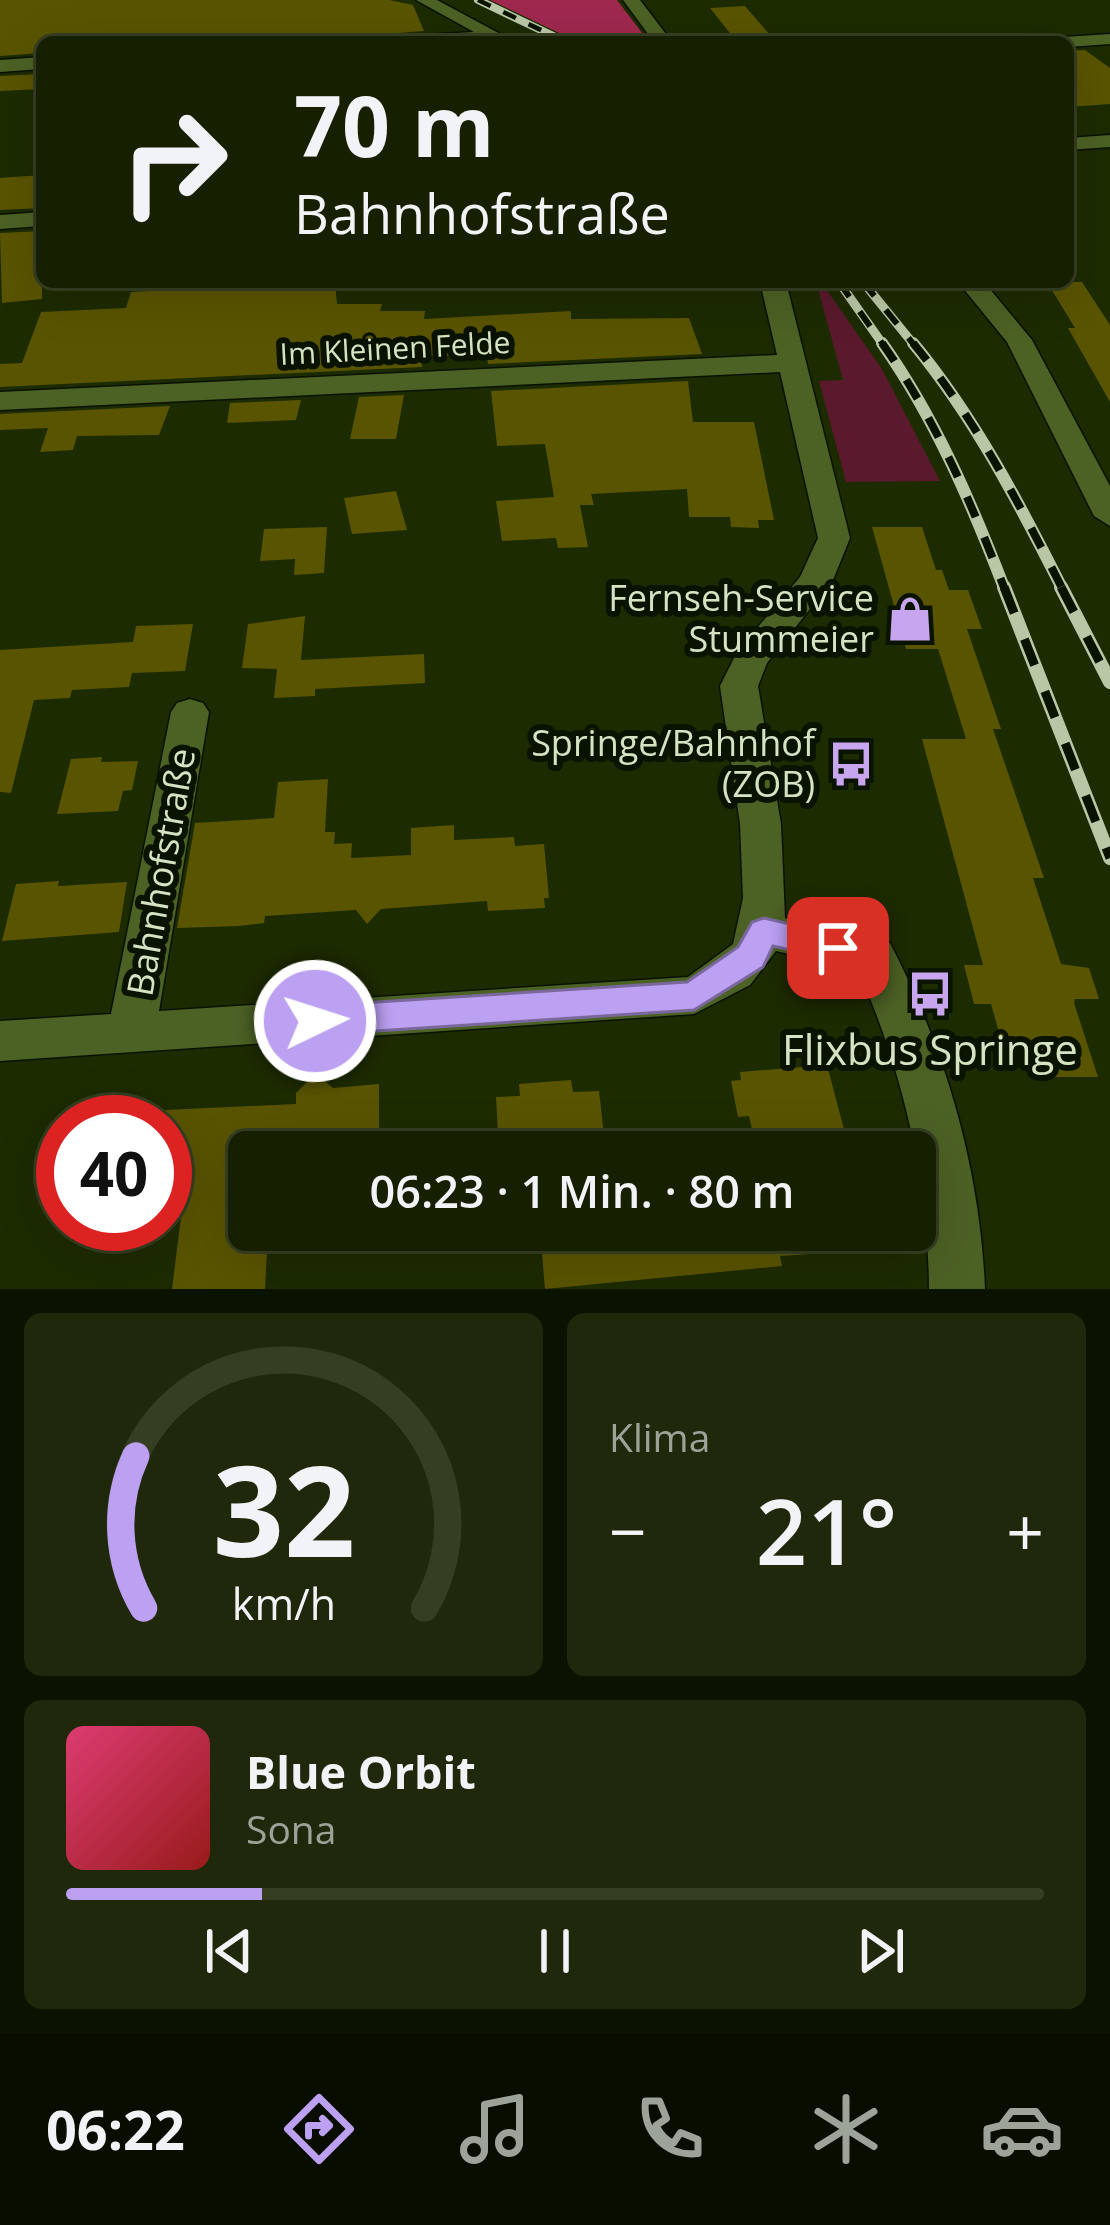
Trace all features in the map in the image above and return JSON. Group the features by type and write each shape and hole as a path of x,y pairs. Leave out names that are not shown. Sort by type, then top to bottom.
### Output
{"street":[{"path":"424,0 494,36"},
{"path":"631,0 658,36"},
{"path":"1074,41 1110,39"},
{"path":"0,65 36,63"},
{"path":"1074,143 1110,140"},
{"path":"0,222 36,219"},
{"path":"774,288 834,538 816,580 750,660 739,686 765,875 764,931 874,956 907,1022 958,1243 957,1289"},
{"path":"976,288 1019,340 1110,516"},
{"name":"Im Kleinen Felde","path":"0,401 793,363"},
{"name":"Bahnhofstraße","path":"131,1033 190,712"},
{"name":"Bahnhofstraße","path":"0,1042 694,995 751,957 764,931"}],"shaded area":[{"path":"490,0 617,0 644,36 565,36"},
{"path":"798,288 825,288 882,369 940,481 846,482 819,381 843,380 818,289"}],"building":[{"path":"0,0 389,0 413,5 424,31 359,36 36,36 36,53 0,56"},
{"path":"745,6 771,36 732,36 710,8"},
{"path":"1085,50 1110,68 1110,104 1074,107 1074,51"},
{"path":"36,74 36,89 0,91 0,76"},
{"path":"36,175 36,208 0,210 0,178"},
{"path":"36,231 36,288 42,288 42,299 2,303 0,233"},
{"path":"1074,282 1082,282 1110,325 1110,402 1068,328 1075,328 1051,288 1074,288"},
{"path":"336,288 337,304 425,311 424,319 571,311 571,319 689,318 702,354 488,364 487,356 421,356 422,367 0,387 0,364 22,363 41,312 126,308 131,292"},
{"path":"688,381 693,422 754,422 774,520 758,520 759,528 731,527 730,517 689,517 687,489 591,494 594,505 580,505 588,547 558,548 556,538 502,541 496,501 554,497 545,444 497,446 491,391"},
{"path":"404,395 396,439 350,439 359,397"},
{"path":"301,400 296,420 227,423 230,403"},
{"path":"170,406 159,435 77,436 73,450 40,452 48,428 0,430 0,414"},
{"path":"396,491 407,530 352,534 344,498"},
{"path":"327,527 324,573 294,575 295,559 260,561 264,529"},
{"path":"872,527 922,527 936,570 942,570 949,590 968,590 982,629 967,629 1001,729 993,729 1044,878 1033,878 1061,964 1089,968 1099,999 1075,999 1074,1003 1098,1077 1049,1077 1044,1061 1007,1061 991,1004 974,1004 964,965 983,965 922,739 966,739 938,649 906,649"},
{"path":"305,616 301,660 424,654 425,683 315,689 315,696 274,698 277,669 242,668 248,624"},
{"path":"193,624 185,671 132,673 129,687 72,690 70,698 34,700 11,793 0,792 0,650 133,642 136,626"},
{"path":"102,757 101,762 138,761 132,790 123,791 118,811 57,814 71,759"},
{"path":"328,779 325,832 335,832 334,844 352,843 351,858 411,855 411,828 454,825 454,840 514,837 515,846 544,844 549,898 544,898 545,908 488,911 487,901 381,909 367,924 356,910 265,916 264,923 239,926 177,928 195,823 274,818 278,782"},
{"path":"59,881 58,886 127,882 119,932 2,941 16,884"},
{"path":"827,1065 844,1131 752,1131 749,1116 738,1117 731,1081 741,1080 740,1072"},
{"path":"322,1079 333,1088 379,1084 379,1131 228,1131 228,1251 267,1251 265,1289 172,1289 177,1251 192,1251 192,1109 296,1104 296,1093 309,1080"},
{"path":"571,1080 573,1092 599,1091 604,1131 498,1131 496,1097 520,1096 519,1084"},
{"path":"542,1251 840,1251 780,1256 782,1266 545,1289"}],"railway":[{"path":"478,0 553,36"},
{"path":"843,288 883,345"},
{"path":"868,288 915,346"},
{"path":"913,343 976,431 1063,590"},
{"path":"883,345 951,462 1005,590"},
{"path":"1004,587 1110,858"},
{"path":"1061,587 1110,682"}],"place":[{"name":"Fernseh-Service Stummeier","path":"910,619"},
{"name":"Springe/Bahnhof (ZOB)","path":"851,764"},
{"name":"Flixbus Springe","path":"930,994"}],"route":[{"path":"315,1021 694,995 731,975 751,957 764,931 838,948"}]}
